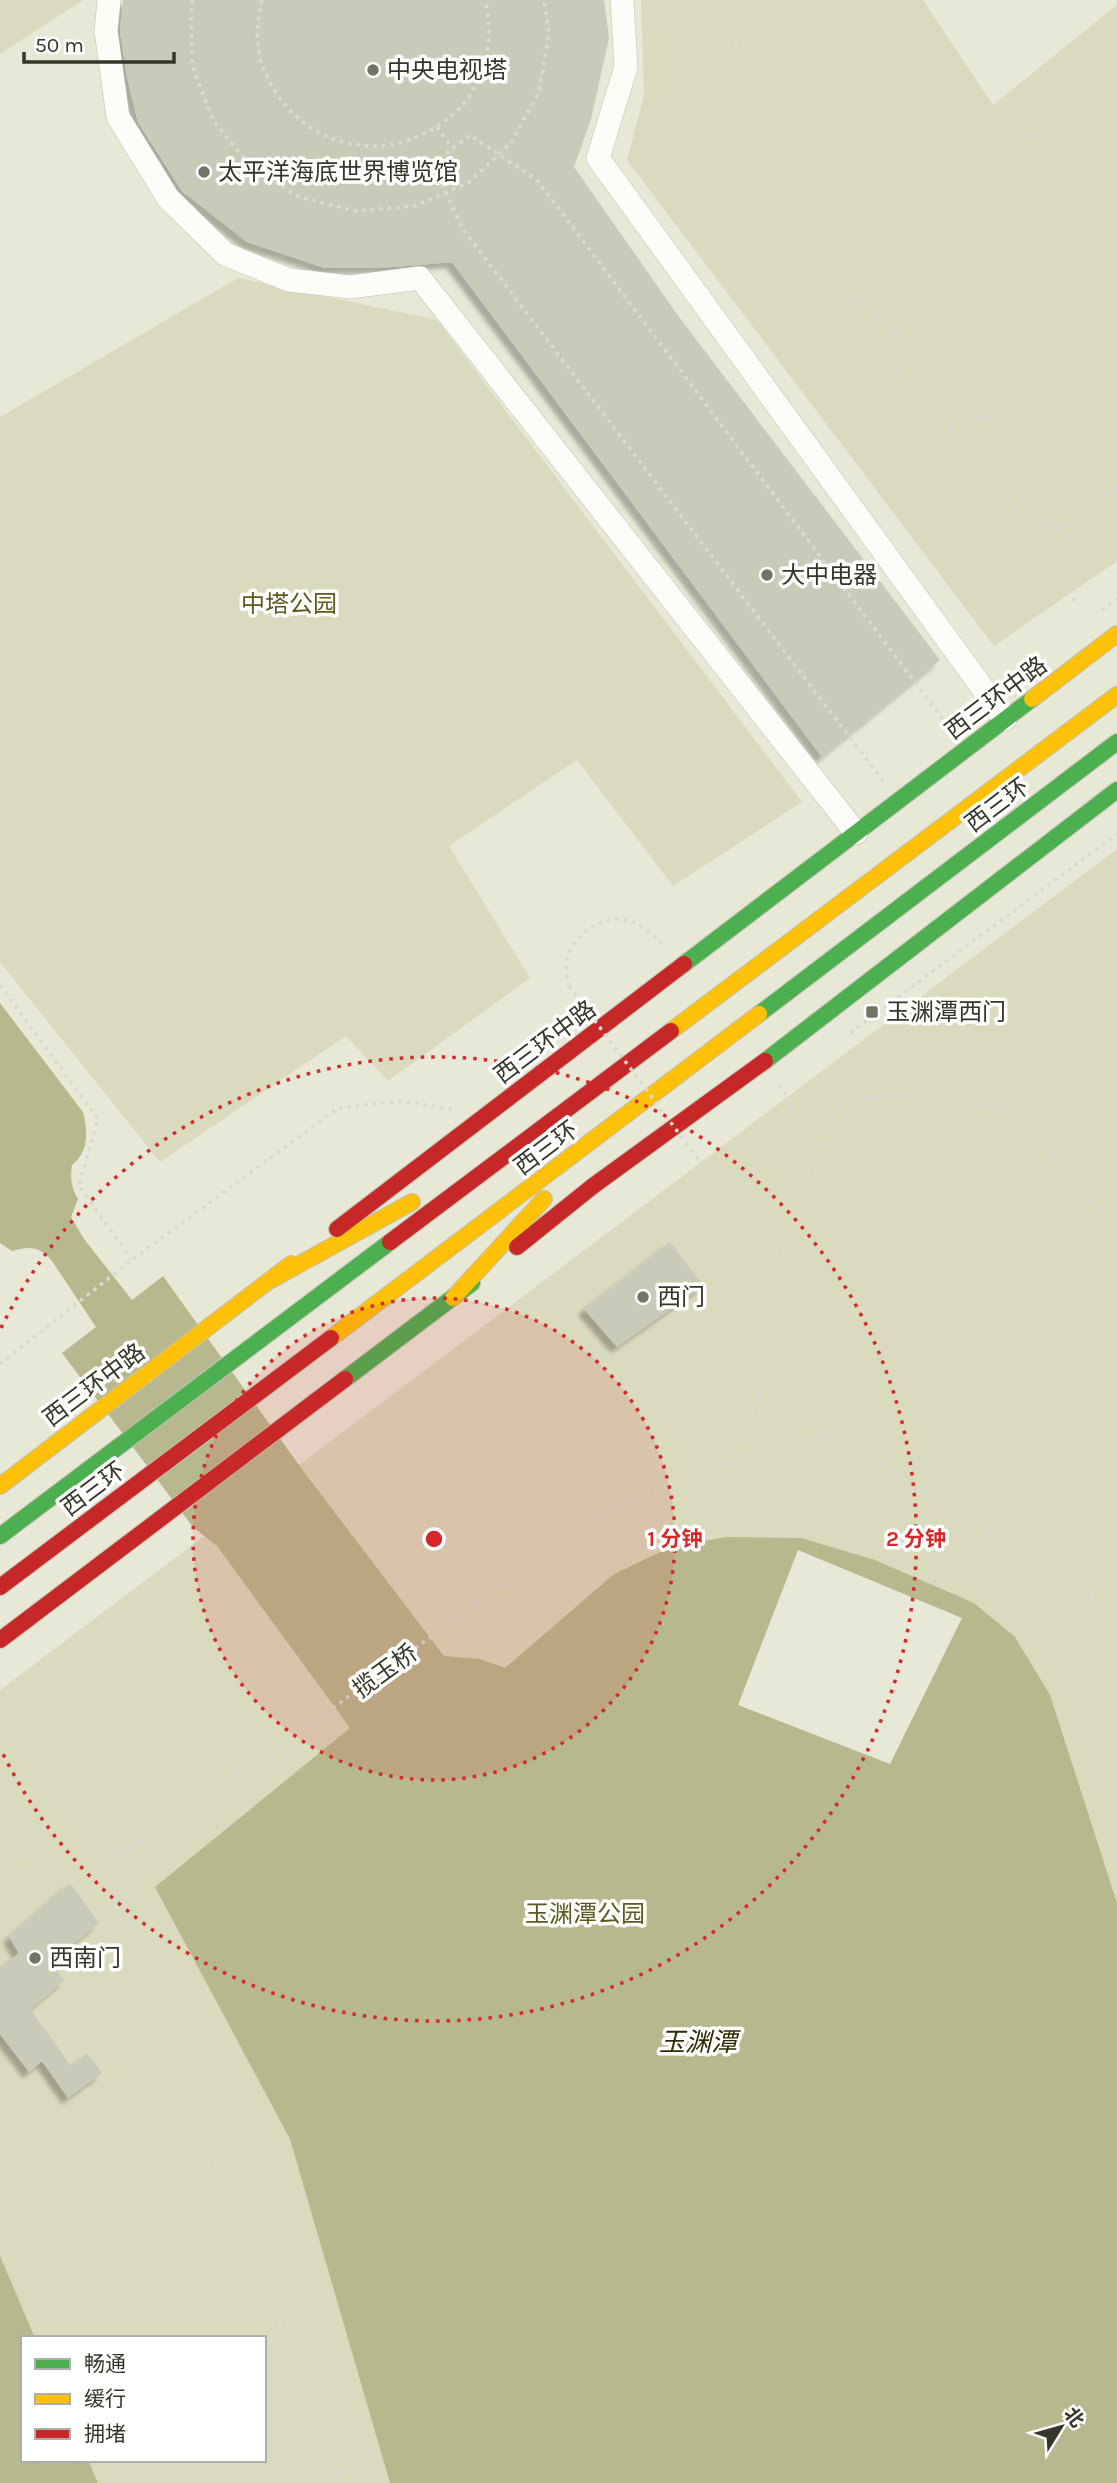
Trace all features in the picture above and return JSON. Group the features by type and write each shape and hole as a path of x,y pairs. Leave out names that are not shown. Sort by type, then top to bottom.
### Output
{"main road":[{"name":"西三环中路","path":"0,1486 1117,634"},
{"name":"西三环","path":"0,1536 1117,695"},
{"name":"西三环","path":"0,1587 1117,742"},
{"path":"0,1640 453,1298 593,1186 792,1042 1117,790"},
{"path":"453,1298 611,1127"},
{"path":"271,1280 533,1136"}],"street":[{"path":"109,0 106,31 118,117 168,198 225,254 289,280 350,287 420,278 856,833"},
{"path":"622,0 626,66 598,158 1005,719"}],"path":[{"path":"193,0 192,65 213,120 249,165 299,197 356,211 414,206 468,183 511,143 539,92 549,34 544,0"},
{"path":"262,0 257,21 260,60 276,95 303,124 337,142 376,147 414,140 448,121 473,92 488,57 490,19 485,0"},
{"path":"724,0 751,98 734,138 727,168 743,208 895,333"},
{"path":"883,0 885,28 904,46 930,61 972,113 998,128 1020,138 1040,137 1057,127 1082,118 1104,116 1117,120"},
{"path":"437,127 453,148"},
{"path":"883,781 462,228 433,164 453,148 470,135 538,181 950,729"},
{"path":"912,272 906,286 904,321 895,333 893,357 905,388 925,412 950,421 995,417 1016,410 1056,380 1076,357 1092,331 1117,331"},
{"path":"950,421 954,441 968,460 1014,504 1056,529 1067,524 1082,507 1117,488"},
{"path":"1067,524 1070,541 1066,580 1076,604"},
{"path":"845,1037 1117,834"},
{"path":"667,948 647,930 626,920 602,920 581,935 566,960 569,986 704,1167 722,1176 750,1173 775,1156 787,1138 792,1116 788,1099 780,1086 791,1077"},
{"path":"0,985 98,1119 79,1186 132,1259"},
{"path":"741,1457 752,1413 771,1371 783,1310 795,1282 785,1252 804,1200 825,1156 826,1116 849,1094 868,1098 930,1096 1003,1109 1051,1152 1086,1199 1117,1218"},
{"path":"0,1364 132,1259 338,1108 400,1101 458,1110"},
{"name":"揽玉桥","path":"110,1859 312,1724 458,1617 573,1524 741,1457 828,1432 1091,1597 1117,1624"},
{"path":"1091,1597 1117,1545"},
{"path":"0,1873 110,1859 163,2040 247,2239 341,2483"}],"green space":[{"path":"0,0 83,0 0,54"},
{"path":"641,0 923,0 993,105 1117,5 1117,561 994,646 627,160 644,96"},
{"name":"中塔公园","path":"238,278 437,320 802,802 673,886 577,760 449,846 530,978 388,1081 346,1036 160,1162 0,962 0,417"},
{"name":"玉渊潭公园","path":"1117,849 1117,2483 0,2483 0,1690"}],"water":[{"name":"玉渊潭","path":"0,1003 83,1112 86,1141 82,1154 72,1165 72,1182 78,1199 71,1217 84,1239 132,1300 163,1276 304,1472 444,1656 480,1659 505,1668 614,1574 673,1546 727,1537 801,1538 875,1560 974,1603 1015,1637 1050,1695 1117,1903 1117,2483 390,2483 290,2139 155,1887 350,1728 217,1546 193,1527 62,1353 96,1327 52,1261 39,1250 24,1248 12,1251 0,1243"},
{"path":"0,2256 34,2336 21,2336 21,2462 89,2462 98,2483 0,2483"}],"pier":[{"path":"798,1550 962,1618 890,1764 738,1705"}],"building":[{"path":"123,0 604,0 609,38 591,119 574,167 679,317 940,660 822,757 452,262 393,267 325,268 247,242 182,191 138,122 120,31"},
{"name":"西门","path":"670,1242 703,1286 617,1347 584,1309"},
{"name":"西南门","path":"70,1883 99,1923 51,1962 64,1981 30,2009 71,2066 87,2053 102,2073 68,2098 42,2061 29,2072 0,2034 0,1968 19,1953 9,1937"}],"traffic: fast":[{"path":"684,964 1032,699"},
{"path":"759,1014 1117,742"},
{"path":"765,1061 1117,790"},
{"path":"0,1536 390,1242"},
{"path":"345,1379 472,1283"}],"traffic: slow":[{"path":"1032,699 1117,634"},
{"path":"671,1031 1117,695"},
{"path":"331,1338 759,1014"},
{"path":"453,1298 544,1199"},
{"path":"271,1280 412,1202"},
{"path":"0,1486 291,1264"}],"traffic: jam":[{"path":"337,1229 684,964"},
{"path":"390,1242 671,1031"},
{"path":"517,1247 593,1186 765,1061"},
{"path":"0,1587 331,1338"},
{"path":"0,1640 345,1379"}],"place":[{"name":"中央电视塔","path":"373,70"},
{"name":"太平洋海底世界博览馆","path":"204,172"},
{"name":"大中电器","path":"767,575"},
{"name":"玉渊潭西门","path":"872,1012"},
{"name":"西门","path":"643,1297"},
{"name":"西南门","path":"35,1958"}]}
